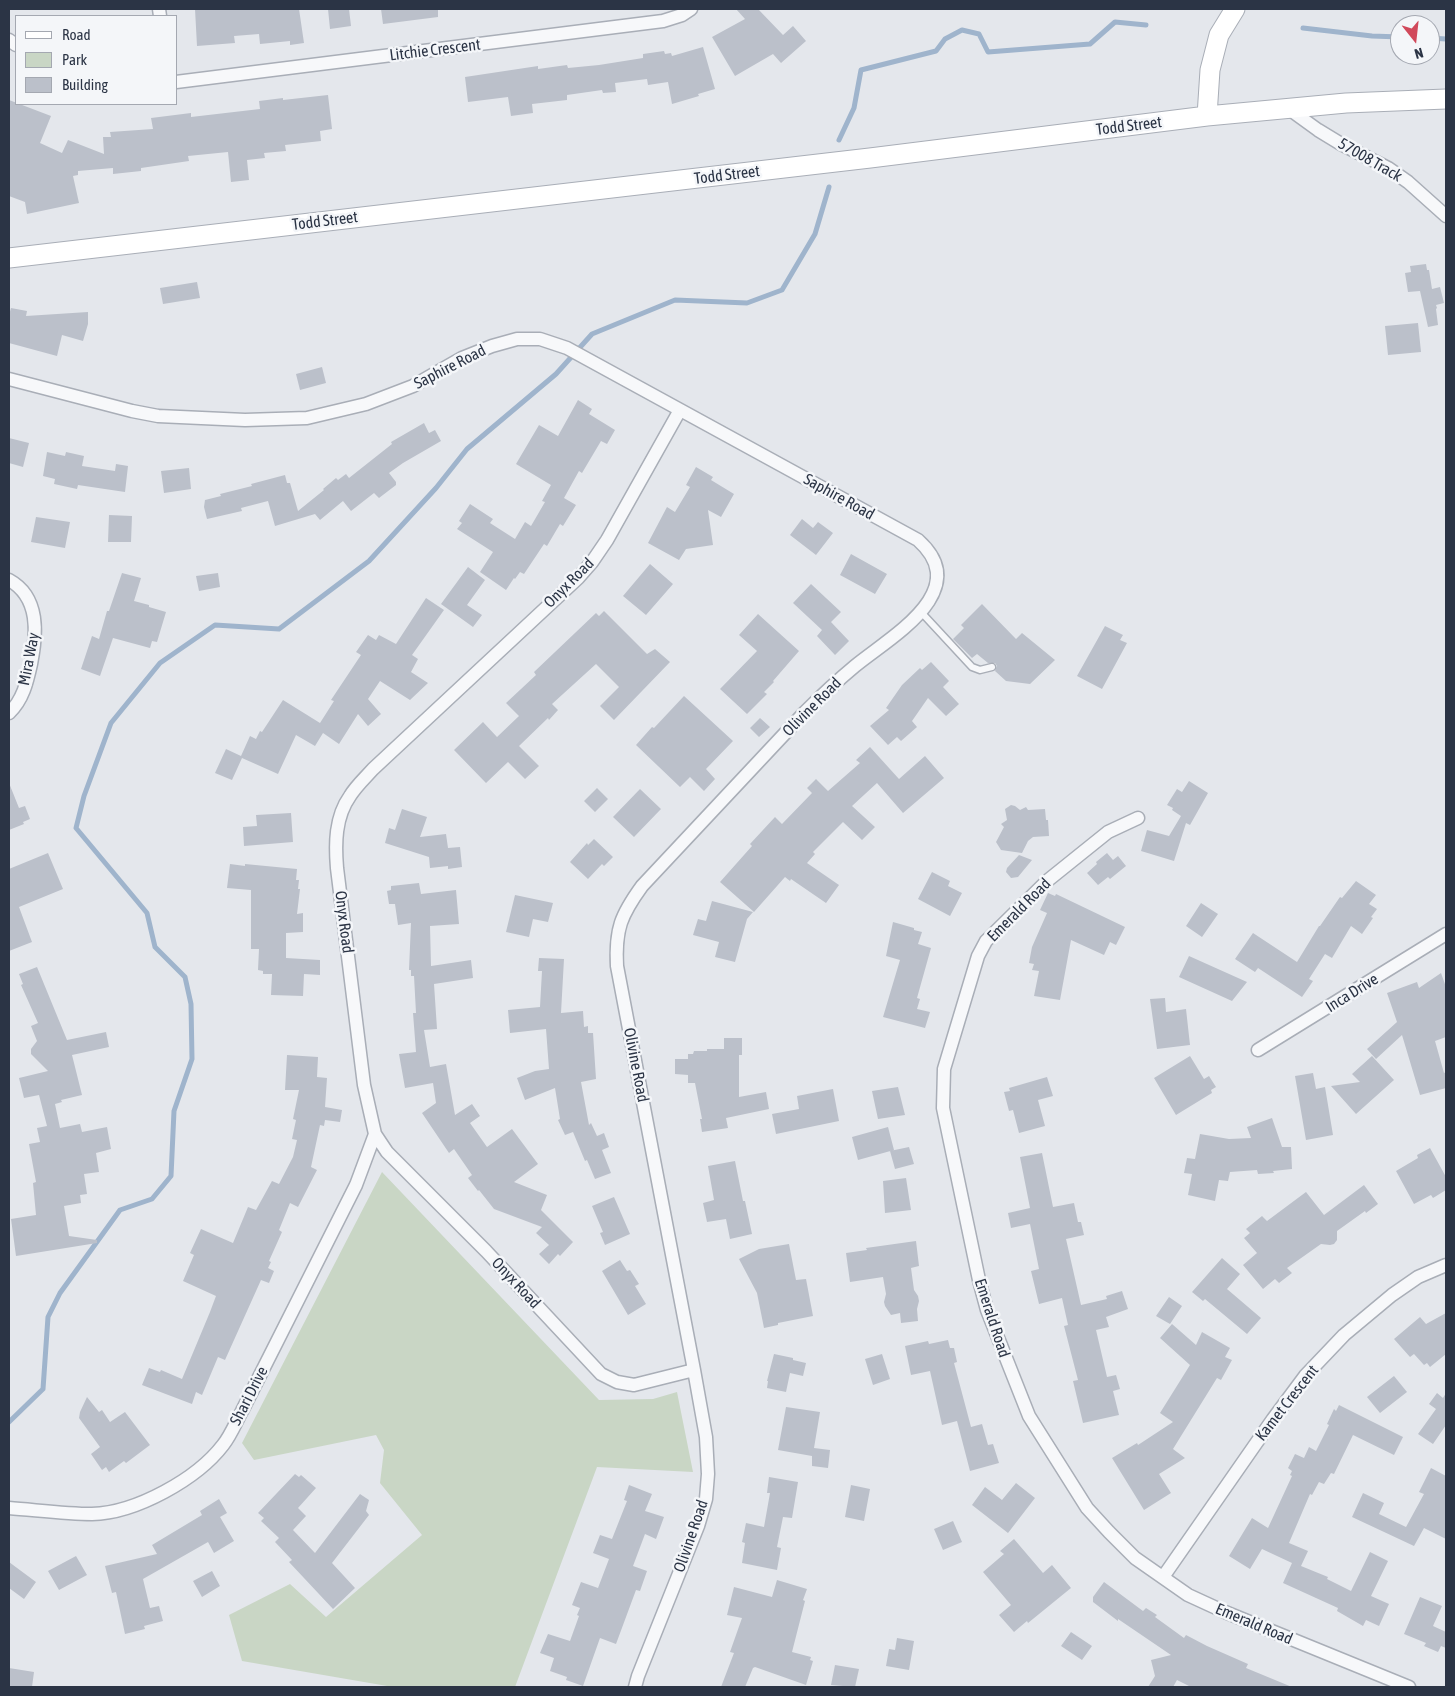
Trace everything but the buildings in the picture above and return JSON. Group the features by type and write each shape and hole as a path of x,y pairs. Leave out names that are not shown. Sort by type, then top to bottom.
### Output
{"street":[{"name":"Litchie Crescent","path":"178,82 655,22 682,15 691,9"},
{"path":"1206,116 1210,70 1219,35 1235,9"},
{"name":"Todd Street","path":"9,258 870,158 1206,116 1346,103 1446,99"},
{"name":"57008 Track","path":"1290,109 1341,144 1388,168 1408,182 1446,216"},
{"name":"Saphire Road","path":"9,379 158,416 245,420 307,418 366,404 413,386 462,358 492,346 517,339 540,339 567,348 918,540 932,556"},
{"name":"Onyx Road","path":"680,410 608,540 592,562 578,578 373,769 349,797 339,819 335,842 364,1085 375,1134 387,1152 486,1251 601,1374 617,1382 634,1386 694,1370"},
{"name":"Olivine Road","path":"635,1687 698,1526 706,1499 708,1474 706,1437 694,1370 617,966 616,945 619,926 627,907 642,886 804,712 826,691 921,612 933,595 936,586 936,565 932,556"},
{"name":"Mira Way","path":"9,580 24,593 33,609 36,626 35,646 26,688 9,713"},
{"name":"Emerald Road","path":"1138,818 1108,832 1047,881 986,941 978,956 944,1069 942,1108 987,1310 1029,1416 1087,1508 1135,1558 1188,1595 1409,1687"},
{"name":"Inca Drive","path":"1258,1050 1446,934"},
{"name":"Shari Drive","path":"9,1508 94,1514 125,1509 150,1499 207,1463 224,1443 246,1403 356,1185 375,1134"},
{"name":"Kamet Crescent","path":"1163,1577 1273,1418 1305,1376 1344,1336 1392,1295 1418,1277 1446,1265"}],"lane":[{"path":"921,612 972,667 980,670 992,668"}],"green space":[{"path":"382,1172 599,1400 653,1399 677,1392 693,1472 597,1467 515,1687 393,1687 242,1661 229,1615 290,1584 326,1617 422,1535 380,1483 384,1450 376,1435 254,1460 242,1443"}],"waterway":[{"path":"839,140 854,108 861,70 936,51 945,39 962,30 979,34 988,52 1090,44 1115,22 1146,25"},
{"path":"1303,28 1390,37"},
{"path":"1440,39 1446,39"},
{"path":"9,1422 43,1389 48,1317 60,1293 120,1210 152,1199 171,1176 174,1111 192,1059 191,1004 185,977 155,947 147,913 76,828 84,796 111,723 160,663 215,625 279,629 369,561 436,488 467,449 556,374 592,334 675,300 747,303 782,290 815,234 829,187"}]}
